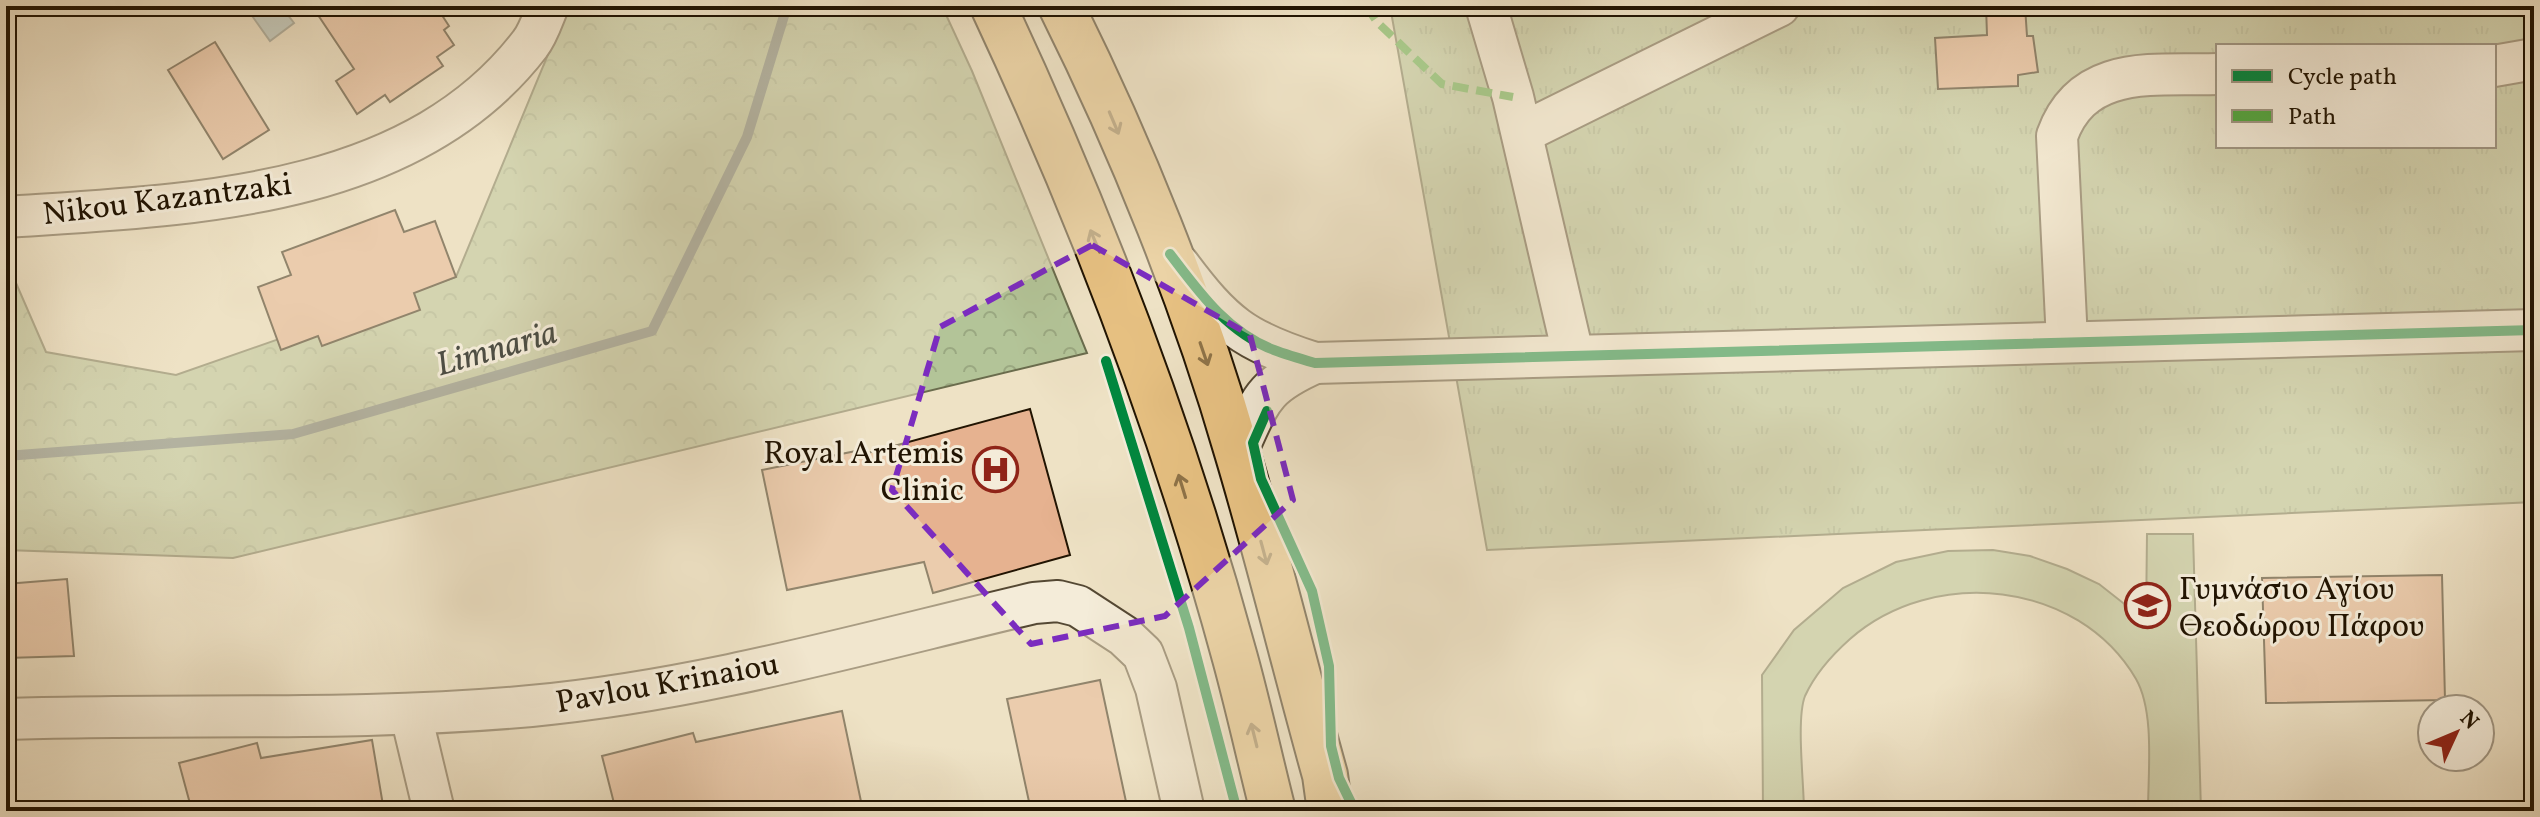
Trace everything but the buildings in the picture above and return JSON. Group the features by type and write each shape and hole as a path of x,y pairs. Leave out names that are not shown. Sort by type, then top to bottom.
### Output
{"main road":[{"path":"993,6 1103,259 1179,474 1235,657 1273,811"},
{"path":"1061,6 1084,51 1170,254 1237,451 1325,775 1330,811"}],"street":[{"name":"Nikou Kazantzaki","path":"6,217 253,194 342,172 425,136 491,87 532,42 548,6"},
{"path":"1486,6 1522,133 1573,354"},
{"path":"1522,133 1779,6"},
{"path":"2496,66 2534,59"},
{"path":"2067,341 2057,136 2062,121 2076,102 2097,85 2124,77 2216,74"},
{"path":"1170,254 1224,320 1272,350 1315,363 2534,330"},
{"path":"1237,451 1260,402 1270,389 1285,377 1315,363"},
{"name":"Pavlou Krinaiou","path":"6,719 111,715 411,715 534,706 700,681 1034,603 1058,601 1078,606 1101,619 1143,654 1156,688 1184,811"},
{"path":"411,715 434,811"}],"highlighted area":[{"path":"1092,245 1250,335 1293,500 1165,616 1031,644 892,490 940,327"}],"green space":[{"path":"568,6 942,6 972,71 1087,353 233,558 6,550 6,260 46,352 176,375 456,277"},
{"path":"1390,6 2534,6 2534,502 1487,550"},
{"path":"2147,534 2193,534 2201,811 2148,811 2146,708 2136,679 2110,646 2079,621 2042,604 2002,594 1962,593 1922,601 1884,616 1850,639 1830,658 1809,688 1802,706 1804,811 1763,811 1762,675 1794,630 1843,588 1896,562 1948,551 1993,550 2030,556 2067,569 2099,584 2146,621"},
{"path":"2483,803 2484,811 2372,811 2372,805"}],"water":[{"path":"245,6 281,6 294,23 270,41"}],"waterway":[{"name":"Limnaria","path":"6,456 293,434 652,331 747,137 787,6"}],"marked path":[{"path":"1366,6 1377,22 1442,84 1513,97"}],"cycle path":[{"path":"1170,254 1215,310 1242,333 1274,350 1315,363 2534,330"},
{"path":"1106,361 1189,628 1237,811"},
{"path":"1267,411 1253,443 1261,479 1312,591 1329,666 1331,746 1339,778 1355,811"}],"place":[{"name":"Royal Artemis Clinic","path":"995,470"},
{"name":"Γυμνάσιο Αγίου Θεοδώρου Πάφου","path":"2148,606"}]}
